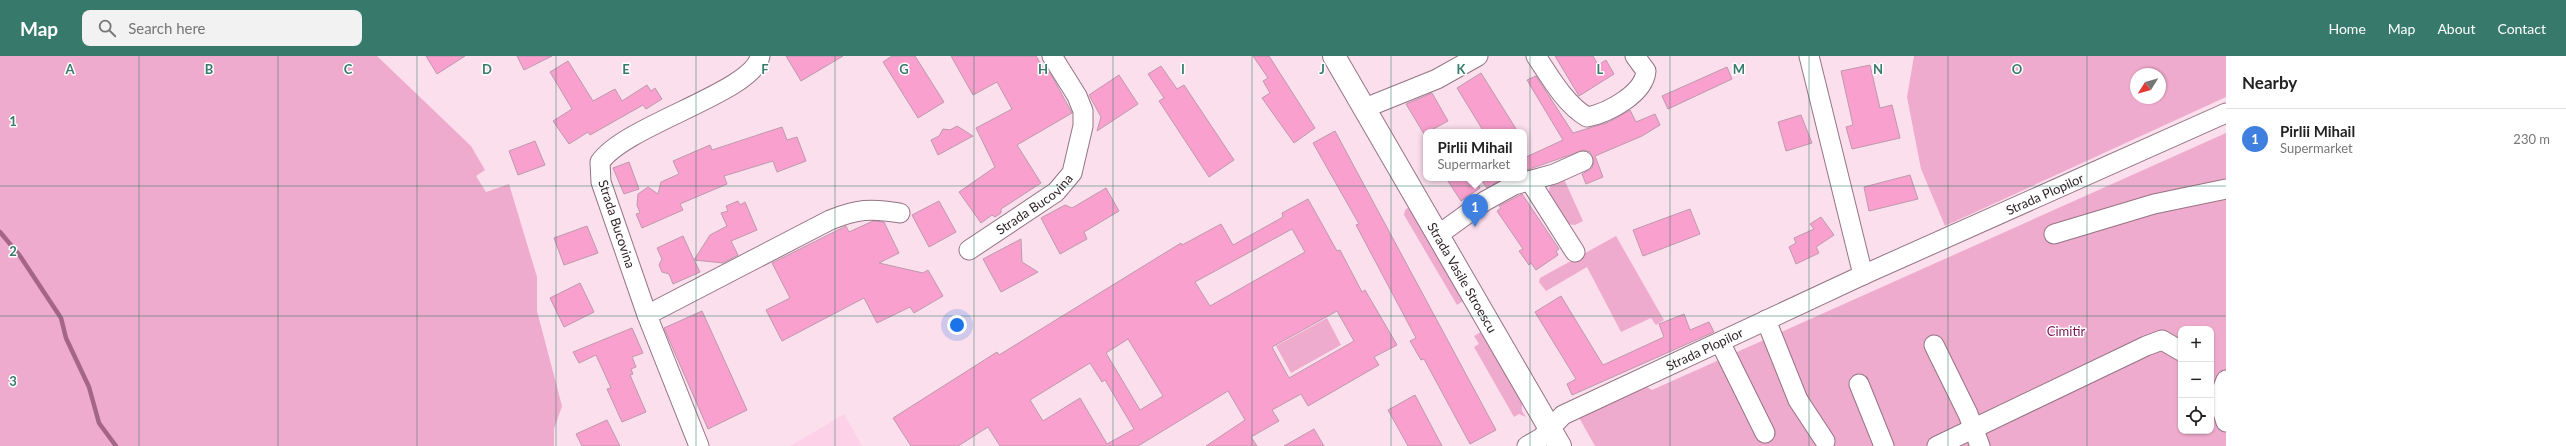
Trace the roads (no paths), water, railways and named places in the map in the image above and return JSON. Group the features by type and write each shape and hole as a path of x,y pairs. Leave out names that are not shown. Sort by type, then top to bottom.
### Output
{"main road":[{"name":"Strada Vasile Stroescu","path":"1334,56 1555,438"}],"street":[{"name":"Strada Bucovina","path":"699,446 647,315 601,182 600,162 618,144 735,84 754,69 760,56"},
{"name":"Strada Bucovina","path":"969,250 1056,192 1072,173 1083,126 1083,111 1077,96 1052,56"},
{"path":"1365,108 1429,83 1478,56"},
{"path":"1536,56 1566,98 1578,112 1587,117 1612,108 1640,88 1646,79 1646,71 1635,56"},
{"path":"1809,56 1863,275"},
{"name":"Strada Plopilor","path":"1527,446 1541,438 1555,438 1563,415 1863,275 2226,113"},
{"path":"1438,235 1485,201 1514,185 1554,174 1583,161"},
{"path":"1530,181 1575,252"},
{"path":"2054,234 2154,204 2226,189"},
{"path":"647,315 830,220 855,210 876,209 900,213"},
{"path":"1766,320 1798,400 1825,441"},
{"path":"1937,446 1977,437 2146,346 2162,340 2178,350"},
{"path":"1720,342 1765,433"},
{"path":"1934,345 1977,437"},
{"path":"2226,380 2220,393 2220,404 2226,422"},
{"path":"1859,384 1884,446"}],"waterway":[{"path":"0,232 20,256 61,318 66,338 89,387 99,423 116,446"}],"place":[{"name":"Pirlii Mihail","path":"1475,227"}],"park label":[{"name":"Cimitir","path":"2066,331"}]}
